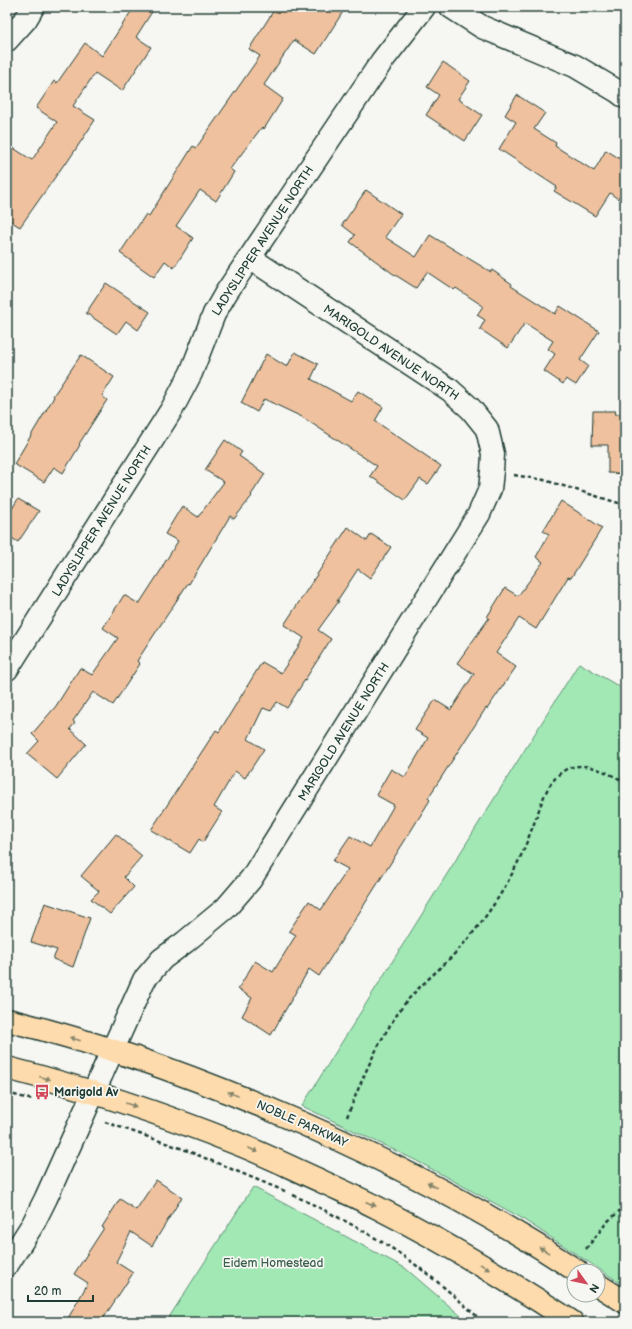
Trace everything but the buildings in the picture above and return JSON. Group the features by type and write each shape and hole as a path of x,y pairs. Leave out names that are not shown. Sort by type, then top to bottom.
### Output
{"main road":[{"name":"NOBLE PARKWAY","path":"7,1020 112,1050 200,1081 371,1154 485,1215 566,1264"},
{"path":"7,1068 94,1092 239,1144 377,1207 479,1263 572,1322"},
{"path":"606,1290 625,1302"}],"street":[{"path":"7,40 26,19 33,7"},
{"name":"LADYSLIPPER AVENUE NORTH","path":"7,669 172,409 191,373 214,314 382,61 424,7"},
{"path":"451,7 482,27 575,66 617,91 625,98"},
{"name":"MARIGOLD AVENUE NORTH","path":"7,1264 46,1198 144,980 162,959 226,908 251,879 479,514 490,489 493,454 487,429 471,408 450,390 250,258"}],"path":[{"path":"492,471 544,480 625,505"},
{"path":"347,1117 386,1031 399,1012 424,983 456,952 498,898 516,868 546,791 555,778 565,770 574,766 585,766 600,770 625,782"},
{"path":"7,1093 37,1101"},
{"path":"115,1126 183,1149 257,1179 346,1221 378,1239 413,1263 482,1322"},
{"path":"586,1249 607,1222 625,1206"}],"green space":[{"path":"579,663 625,690 625,1286 606,1274 606,1263 590,1263 518,1216 415,1160 302,1106"},
{"name":"Eidem Homestead","path":"253,1187 405,1268 468,1322 166,1322"}],"place":[{"name":"Marigold Av","path":"42,1092"}]}
